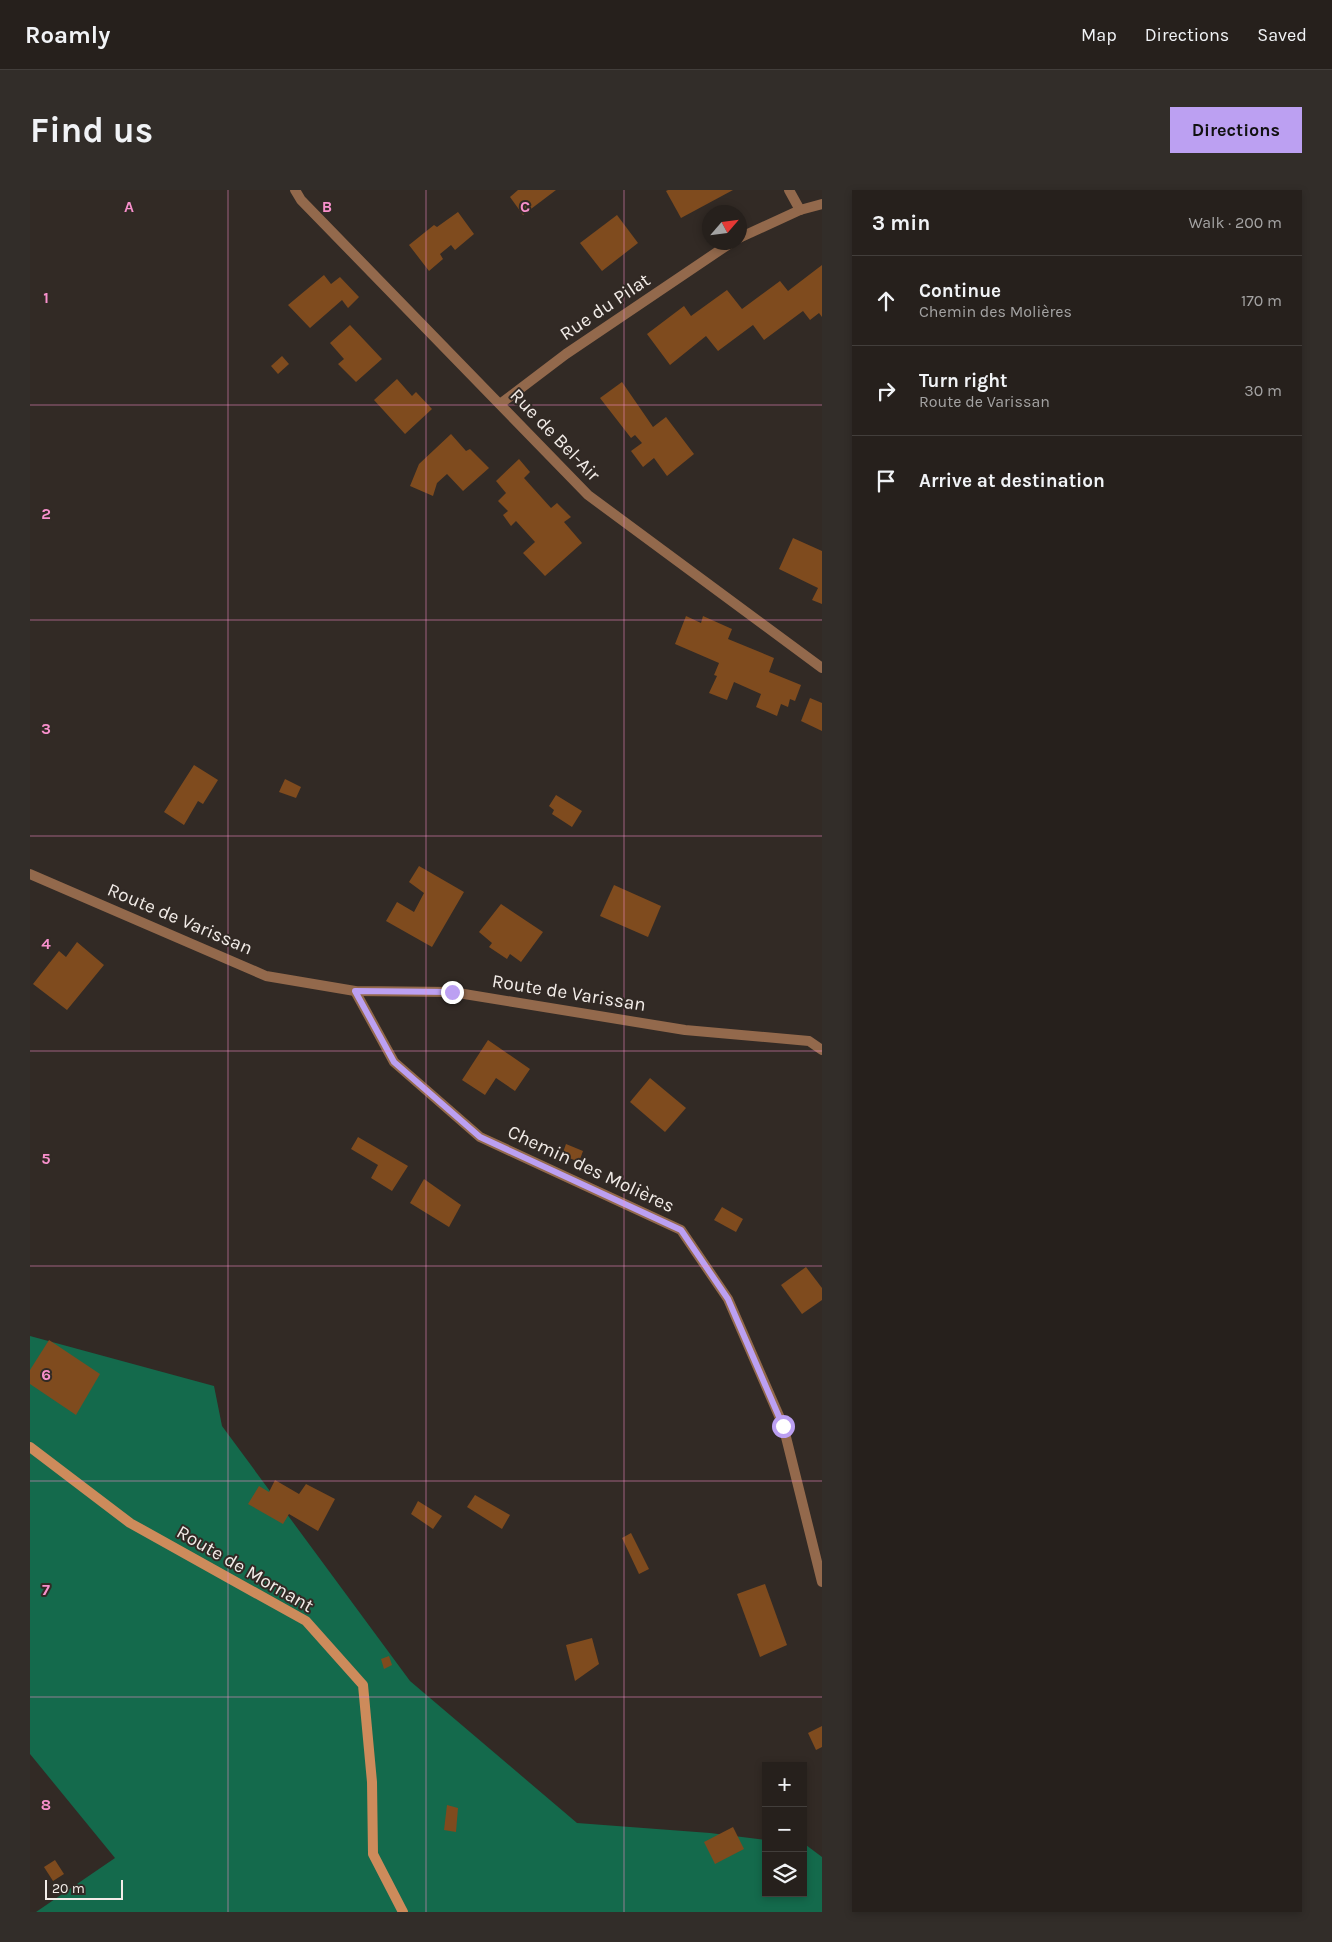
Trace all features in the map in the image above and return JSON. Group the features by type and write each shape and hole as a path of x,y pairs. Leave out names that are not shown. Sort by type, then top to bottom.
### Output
{"main road":[{"name":"Route de Mornant","path":"30,1447 130,1523 306,1621 363,1685 372,1782 373,1854 403,1912"}],"street":[{"name":"Rue de Bel-Air","path":"295,190 301,200 588,495 822,668"},
{"path":"789,190 800,210"},
{"path":"747,235 800,210 822,204"},
{"name":"Rue du Pilat","path":"500,404 566,354 720,250"},
{"name":"Route de Varissan","path":"30,874 266,976 355,991 452,992 685,1030 809,1041 822,1050"},
{"name":"Chemin des Molières","path":"355,991 394,1062 480,1137 681,1230 728,1299 783,1426 822,1582"}],"green space":[{"path":"30,1336 214,1386 222,1426 410,1681 577,1823 710,1833 762,1840 762,1897 807,1897 807,1846 822,1857 822,1912 36,1912 115,1858 30,1754"}],"building":[{"path":"518,190 556,190 523,215 510,197"},
{"path":"668,190 733,190 681,218 666,191"},
{"path":"458,212 474,234 455,250 451,245 440,254 443,259 429,271 409,245 434,225 437,227"},
{"path":"617,215 638,243 602,271 580,243"},
{"path":"822,265 822,317 819,313 810,320 803,311 764,340 753,325 718,351 706,336 670,365 647,334 684,306 691,316 727,290 742,309 780,281 788,291"},
{"path":"324,275 331,284 340,277 359,297 348,308 342,300 310,328 288,305"},
{"path":"350,325 382,359 356,382 338,364 344,359 330,343"},
{"path":"282,356 289,364 278,374 271,366"},
{"path":"397,379 412,396 416,392 432,409 405,434 374,400"},
{"path":"622,382 653,427 666,417 694,454 667,476 654,458 643,467 631,451 642,443 635,435 631,438 600,398"},
{"path":"451,434 466,451 470,449 489,468 463,491 447,474 437,483 433,496 410,486 419,464"},
{"path":"519,459 530,472 524,478 551,508 557,503 571,517 564,522 582,543 545,576 523,553 535,542 516,521 511,526 503,515 508,511 498,501 506,493 496,481"},
{"path":"793,538 822,551 822,604 812,600 818,588 779,569"},
{"path":"686,616 701,623 703,616 732,629 728,639 774,658 769,672 801,685 795,701 790,699 788,707 781,704 777,716 756,707 761,694 734,682 727,700 709,693 717,676 714,675 719,663 675,644"},
{"path":"810,698 822,703 822,731 801,721"},
{"path":"194,765 218,780 203,804 198,801 184,825 164,812"},
{"path":"285,779 301,787 296,798 279,792"},
{"path":"556,795 582,811 572,827 552,814 554,810 549,806"},
{"path":"419,866 464,892 432,947 386,921 397,902 414,912 424,893 409,882"},
{"path":"614,885 661,906 648,937 600,916"},
{"path":"501,904 543,932 521,962 510,954 507,959 489,947 492,943 479,932"},
{"path":"77,942 104,965 67,1010 33,984 59,951 66,957"},
{"path":"488,1040 530,1069 515,1091 496,1078 485,1095 462,1080"},
{"path":"650,1078 686,1108 665,1132 630,1102"},
{"path":"358,1137 408,1166 392,1191 371,1178 378,1165 351,1149"},
{"path":"566,1144 583,1151 579,1162 562,1155"},
{"path":"424,1179 461,1205 449,1227 410,1203"},
{"path":"722,1207 743,1219 736,1232 714,1220"},
{"path":"806,1267 822,1288 822,1300 802,1314 781,1285"},
{"path":"49,1340 100,1374 76,1415 30,1384 30,1370"},
{"path":"275,1480 299,1494 306,1484 335,1499 318,1531 289,1514 283,1524 248,1504 259,1486 269,1492"},
{"path":"475,1495 510,1515 502,1529 467,1507"},
{"path":"418,1501 442,1516 433,1529 411,1514"},
{"path":"631,1533 649,1569 639,1574 622,1538"},
{"path":"765,1584 787,1645 760,1657 737,1594"},
{"path":"592,1638 599,1664 575,1681 566,1645"},
{"path":"389,1656 392,1665 384,1669 381,1659"},
{"path":"822,1726 822,1747 816,1750 808,1733"},
{"path":"447,1805 458,1808 456,1832 444,1830"},
{"path":"733,1827 744,1849 715,1864 704,1842"},
{"path":"55,1860 64,1874 53,1881 44,1867"}],"route":[{"path":"452,992 355,991 394,1062 480,1137 681,1230 728,1299 783,1426"}]}
